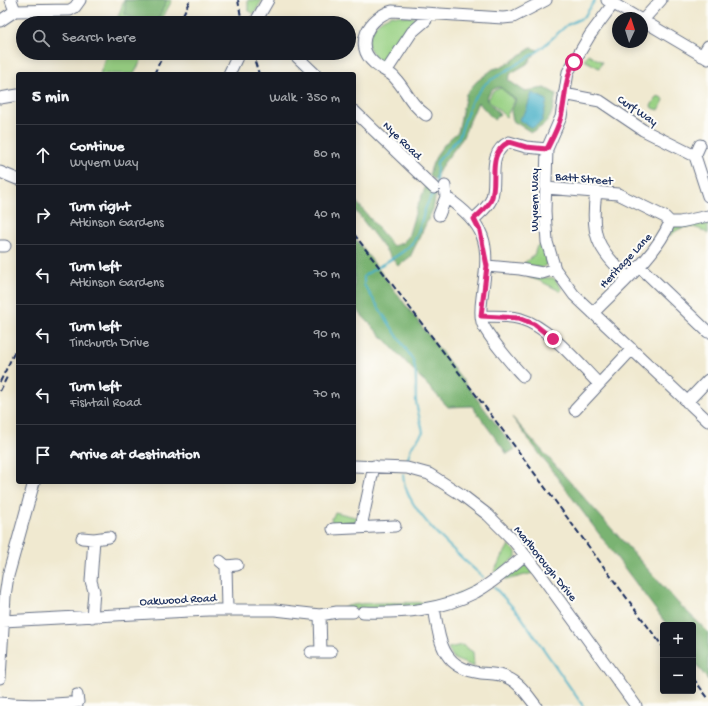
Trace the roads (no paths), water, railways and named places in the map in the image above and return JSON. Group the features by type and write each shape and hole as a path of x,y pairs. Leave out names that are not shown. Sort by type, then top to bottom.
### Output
{"street":[{"path":"11,0 15,11"},
{"path":"0,21 15,11 67,10 75,7 80,0"},
{"path":"261,16 268,0"},
{"path":"426,115 414,107 387,70 374,63 368,55 364,37 373,21 381,14 392,11 426,15 503,18 513,17 546,0"},
{"path":"648,14 661,0"},
{"path":"610,2 628,12"},
{"name":"Wyvern Way","path":"610,2 568,72 561,117 547,149 547,242 554,269 568,288 708,421"},
{"path":"387,70 412,32 426,20 426,15"},
{"path":"648,24 705,57 708,46"},
{"path":"230,72 236,60"},
{"path":"300,60 313,72"},
{"name":"Curf Way","path":"564,94 600,101 609,105 621,116 643,130 695,156"},
{"path":"0,98 16,95"},
{"name":"Nye Road","path":"356,113 474,219"},
{"path":"523,376 513,366 482,324 481,316 487,266 480,231 474,219 486,208 491,199 493,173 497,152 502,146 509,142 526,147 547,149"},
{"path":"700,145 695,156 706,177 708,196"},
{"path":"0,172 16,178"},
{"name":"Batt Street","path":"546,188 626,196 665,217 670,222"},
{"path":"440,215 442,190"},
{"path":"596,192 594,226 598,240 606,256 627,277"},
{"path":"670,222 680,222 708,216"},
{"name":"Heritage Lane","path":"593,313 639,266 664,237 670,222"},
{"path":"487,266 520,269 542,274 554,269"},
{"path":"639,266 708,332"},
{"path":"481,316 519,318 534,324 553,339 599,384"},
{"path":"575,410 632,349"},
{"path":"687,402 708,380"},
{"name":"Marlborough Drive","path":"356,466 407,468 429,474 462,495 488,515 525,555 636,706"},
{"path":"360,527 374,466"},
{"path":"0,678 4,621 2,596 33,484"},
{"path":"333,529 395,526"},
{"path":"92,617 94,591 91,581 88,539 109,537"},
{"name":"Oakwood Road","path":"4,621 227,610 275,610 320,615 337,612 402,613 434,608 477,591 525,555"},
{"path":"227,610 223,564 237,566"},
{"path":"434,608 440,643 452,663 464,670 498,674 508,678 518,686 536,706"},
{"path":"320,615 321,652"},
{"path":"0,703 14,706 56,705 78,702 77,695"}],"water":[{"path":"532,93 547,100 542,121 532,128 519,120 526,111"}],"waterway":[{"path":"436,184 437,162 459,137 471,102 486,83 537,52 567,25 584,17 595,0"},
{"path":"407,461 411,448 423,432 416,401 415,366 413,360 364,285 364,276 400,253 412,243 416,237 428,202 435,192"},
{"path":"403,474 406,488 412,502 422,516 447,544 483,577"},
{"path":"494,587 520,615 583,706"}],"railway":[{"path":"182,16 190,0"},
{"path":"238,0 241,16"},
{"path":"155,72 161,60"},
{"path":"254,60 258,72"},
{"path":"356,237 504,432 660,643"},
{"path":"0,382 16,349"},
{"path":"0,391 7,377"},
{"path":"696,682 708,698"}]}
